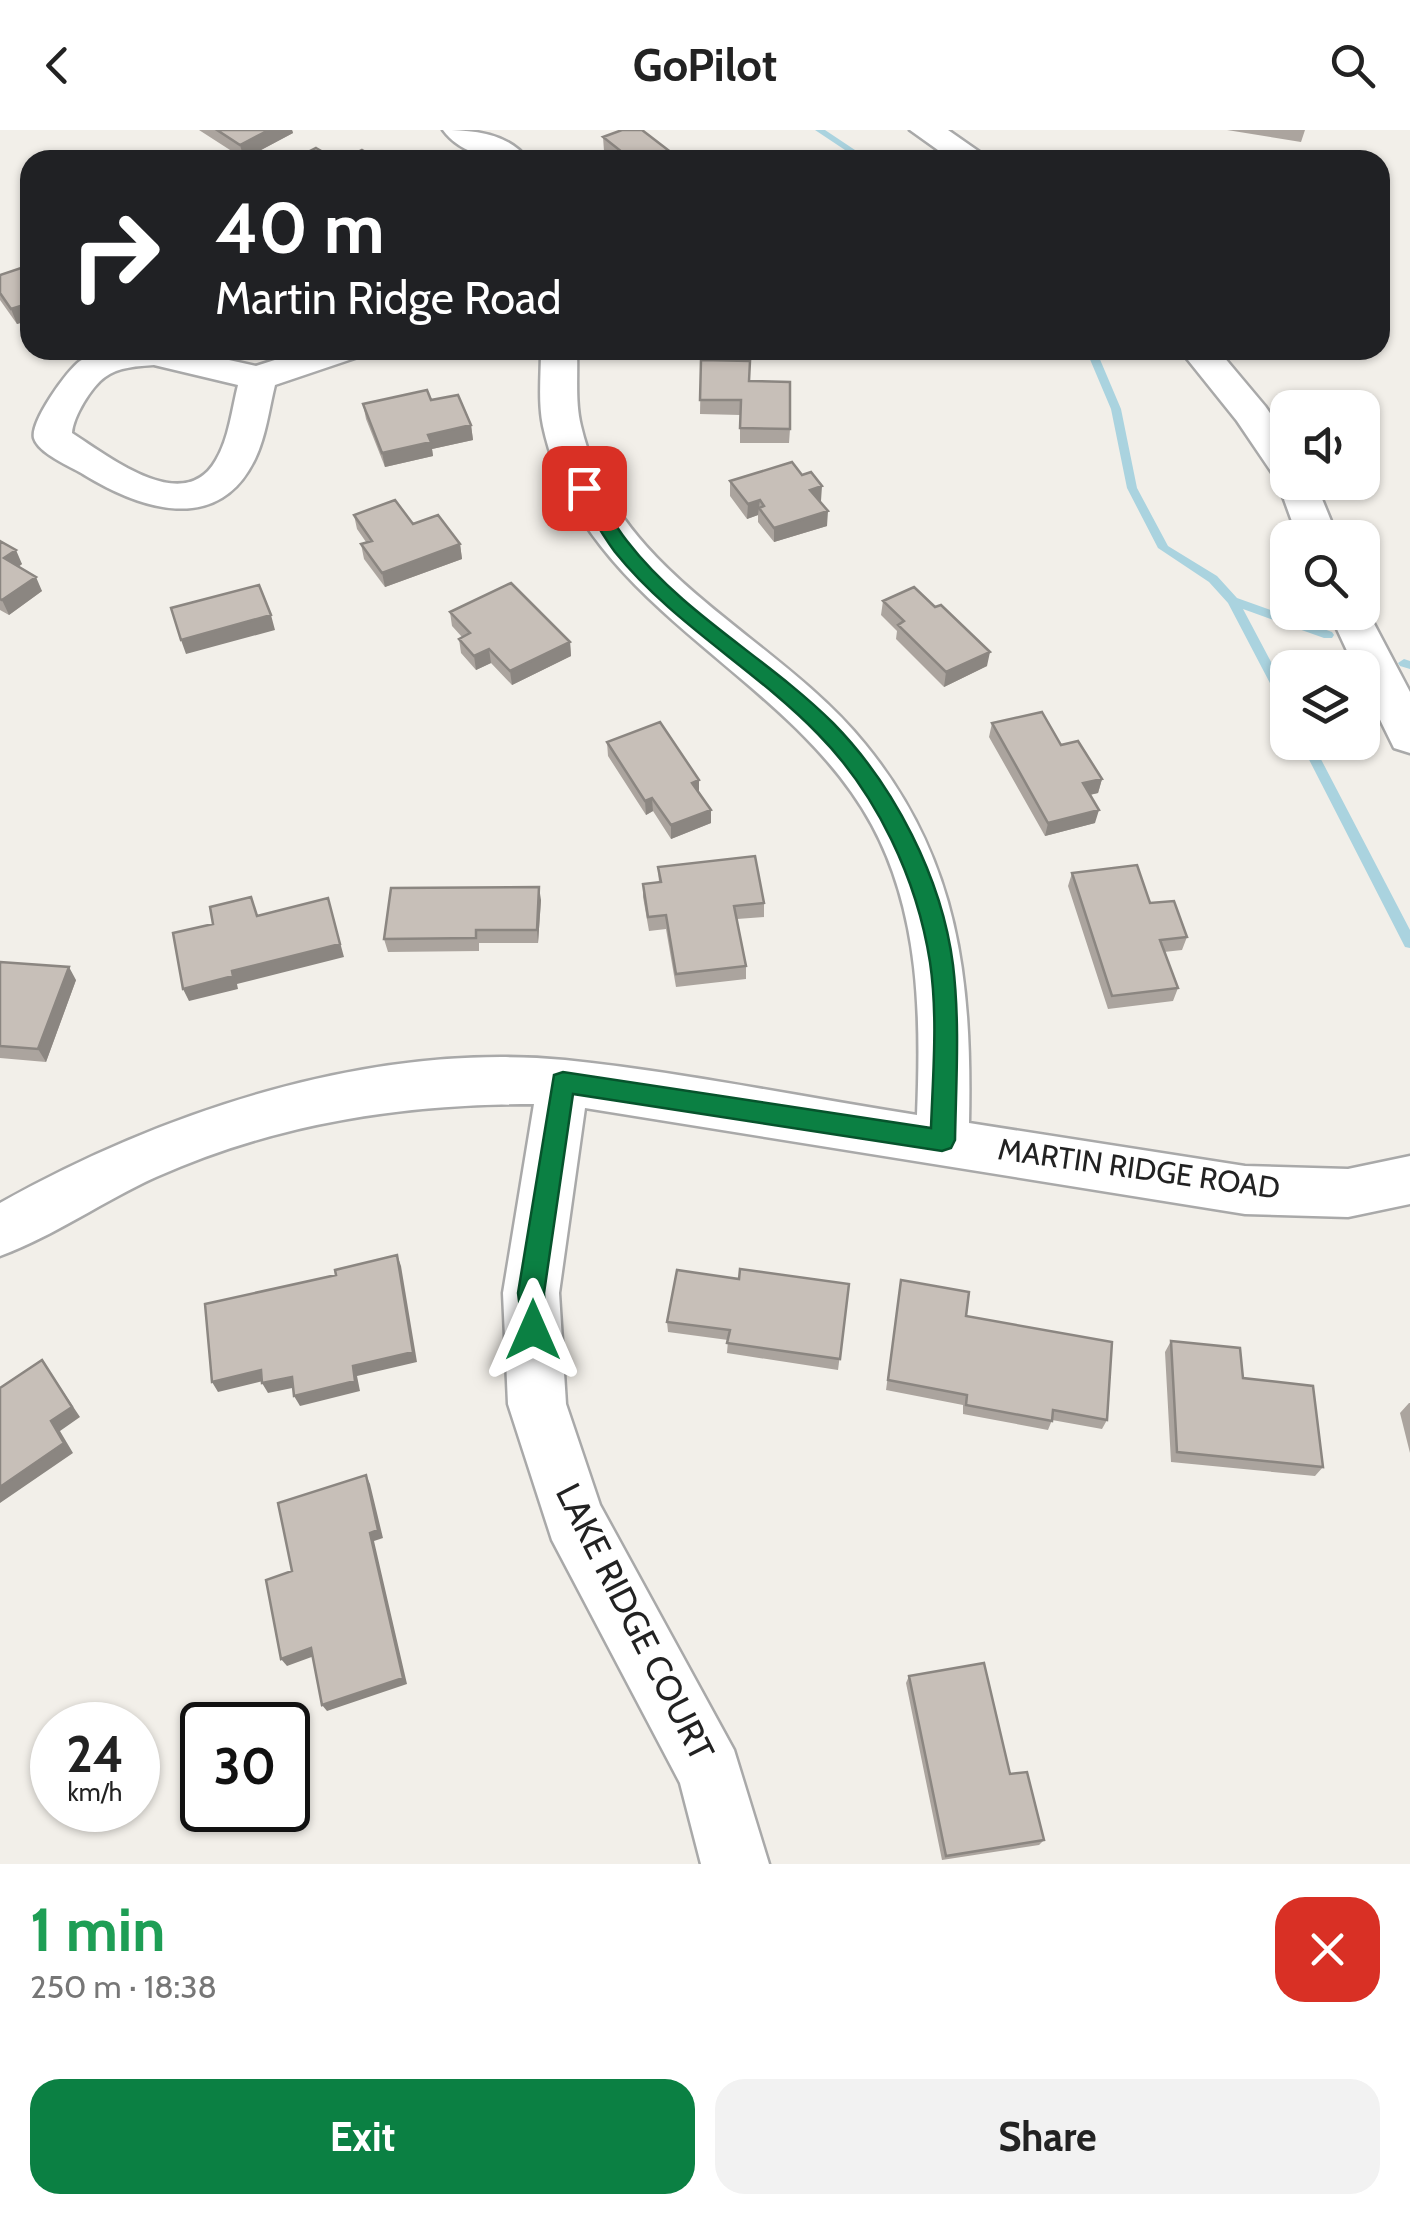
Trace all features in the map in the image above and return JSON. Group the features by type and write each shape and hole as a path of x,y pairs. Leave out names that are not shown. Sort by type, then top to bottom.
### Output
{"street":[{"path":"458,130 494,150"},
{"path":"926,130 959,150"},
{"path":"116,360 92,369 54,420 52,438 146,493 173,499 206,490 226,476 237,452 258,378"},
{"path":"180,360 258,378 312,360"},
{"path":"560,360 562,423 574,466 595,509 621,546 655,583 825,728 863,773 898,830 924,894 941,962 946,1026 942,1140"},
{"path":"1206,360 1270,442"},
{"path":"1359,630 1410,737"},
{"name":"MARTIN RIDGE ROAD","path":"0,1232 53,1200 204,1132 293,1106 402,1087 471,1081 563,1082 1245,1190 1348,1193 1410,1180"},
{"name":"LAKE RIDGE COURT","path":"563,1082 531,1293 537,1404 574,1518 712,1773 736,1864"}],"building":[{"path":"217,130 269,130 240,145"},
{"path":"622,130 642,130 668,150 619,150 603,137"},
{"path":"20,268 20,306 11,309 0,293 0,275"},
{"path":"701,360 750,361 749,381 790,382 790,429 740,428 741,400 700,400"},
{"path":"427,390 431,400 458,395 471,425 428,435 431,442 382,453 363,404"},
{"path":"792,462 802,475 811,472 822,486 810,490 828,511 774,528 759,508 764,506 760,500 748,504 730,481"},
{"path":"395,500 413,524 438,515 460,544 382,573 361,544 372,541 354,515"},
{"path":"0,541 16,550 4,558 36,577 2,600 0,599"},
{"path":"511,583 570,642 510,671 489,649 474,656 459,639 470,633 450,612"},
{"path":"259,585 271,615 181,640 171,608"},
{"path":"914,587 935,607 941,605 990,652 946,672 898,625 904,621 883,601"},
{"path":"1042,712 1061,745 1078,741 1102,779 1083,783 1099,810 1048,823 992,723"},
{"path":"660,722 699,780 692,783 711,810 671,825 652,798 645,801 607,742"},
{"path":"755,856 764,903 734,906 746,966 676,974 666,915 648,917 643,884 661,882 658,867"},
{"path":"1137,865 1150,903 1174,901 1187,937 1160,940 1178,988 1112,996 1072,873"},
{"path":"539,887 537,930 476,930 476,938 384,939 391,888"},
{"path":"251,897 257,916 328,898 340,944 232,971 233,976 183,989 173,933 213,924 210,907"},
{"path":"0,962 69,967 38,1049 0,1046"},
{"path":"397,1255 413,1352 353,1366 355,1381 294,1396 292,1377 262,1383 261,1370 212,1382 205,1304 336,1275 335,1270"},
{"path":"740,1269 849,1284 840,1359 727,1343 730,1330 667,1322 677,1270 739,1279"},
{"path":"901,1280 969,1292 966,1316 1112,1342 1107,1420 1053,1410 1052,1421 966,1405 967,1395 888,1380"},
{"path":"1171,1341 1240,1348 1243,1378 1313,1386 1323,1467 1177,1452"},
{"path":"42,1360 72,1407 51,1421 64,1443 0,1487 0,1388"},
{"path":"366,1475 378,1530 370,1533 403,1678 322,1705 311,1648 281,1659 266,1580 292,1571 278,1503"},
{"path":"984,1663 1010,1774 1027,1772 1044,1840 946,1856 909,1676"}],"waterway":[{"path":"819,130 850,150"},
{"path":"1095,360 1116,409 1132,488 1164,548 1213,579 1233,601"},
{"path":"1233,601 1328,635"},
{"path":"1233,601 1270,672"},
{"path":"1404,663 1410,665"},
{"path":"1315,760 1410,943"}],"route":[{"path":"533,1330 531,1293 563,1082 942,1140 946,1026 941,962 924,894 898,830 863,773 825,728 655,583 621,546 584,488"}]}
